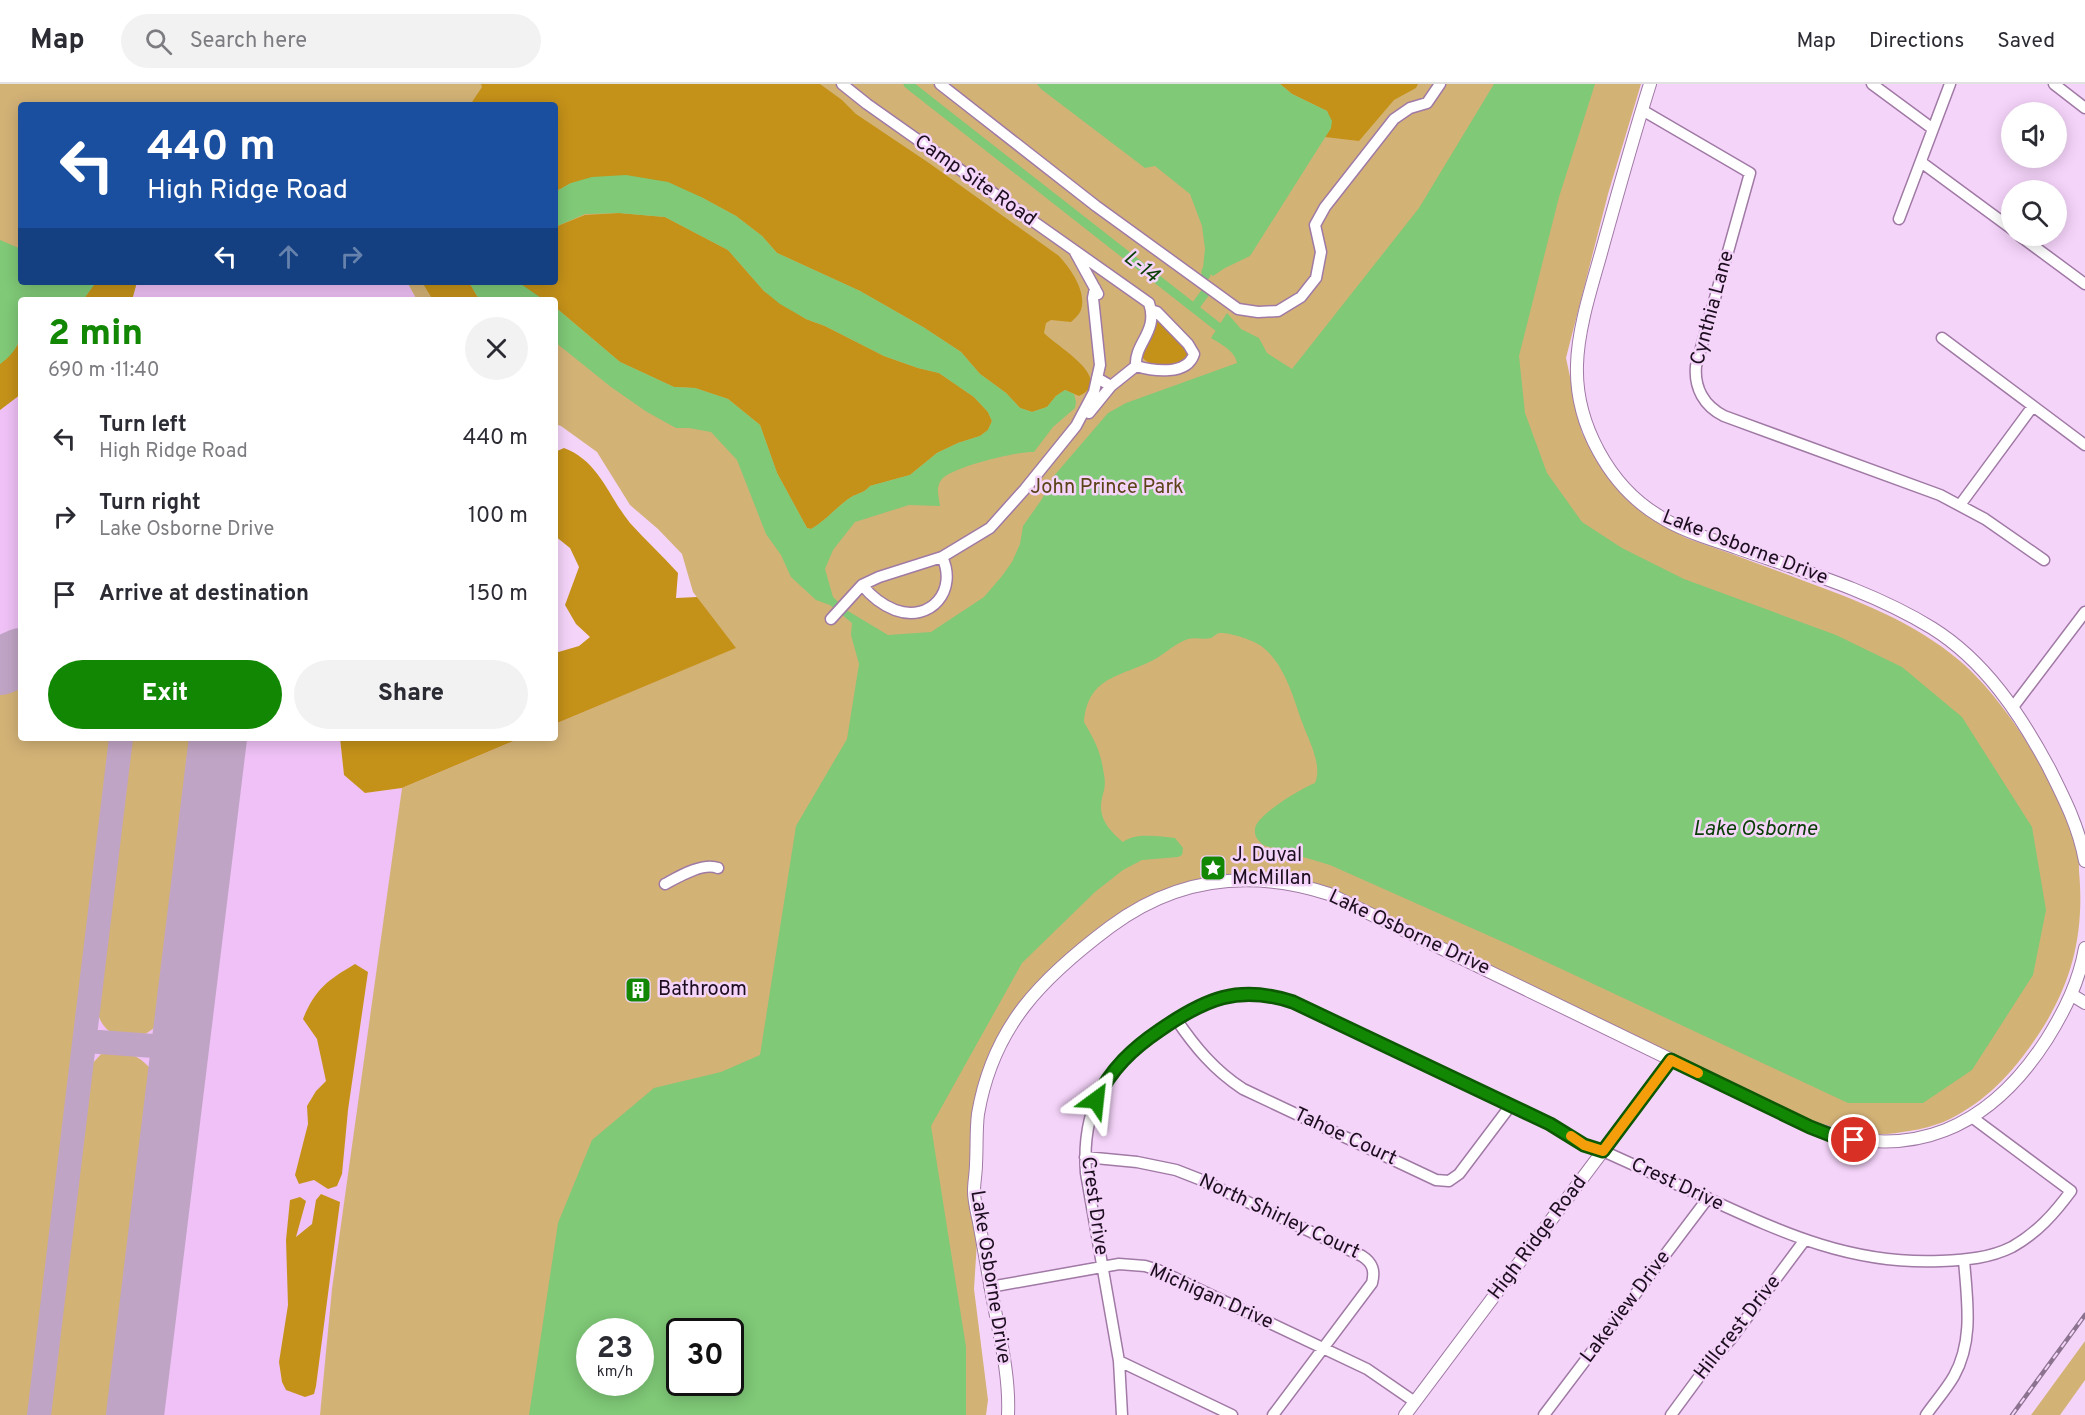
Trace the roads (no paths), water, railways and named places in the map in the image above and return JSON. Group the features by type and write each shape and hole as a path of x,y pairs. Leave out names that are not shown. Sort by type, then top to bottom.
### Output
{"street":[{"name":"Camp Site Road","path":"831,619 862,585 879,577 942,557 990,528 1076,426 1094,392 1100,365 1105,357 1105,333 1099,300 1075,252 842,84"},
{"path":"940,84 1096,206 1238,309 1258,312 1278,311 1301,297 1316,278 1321,252 1315,225 1325,207 1394,119 1410,108 1427,103 1440,84"},
{"name":"Lake Osborne Drive","path":"1650,84 1590,292 1577,364 1578,384 1593,440 1623,484 1659,516 1709,538 1877,599 1933,628 1953,642 1994,683 2013,707 2060,790 2081,840 2085,861"},
{"path":"1872,84 1933,129"},
{"path":"1899,219 1950,84"},
{"path":"2054,84 2085,108"},
{"name":"Cynthia Lane","path":"1642,110 1750,173 1696,366 1697,384 1705,401 1724,416 1940,495 2009,534 2044,560"},
{"path":"1921,162 2001,221"},
{"path":"2034,246 2085,284"},
{"path":"1075,252 1149,303 1151,325 1135,360 1136,366"},
{"path":"1093,285 1102,275 1114,282 1117,281"},
{"path":"1136,366 1149,370 1167,371 1183,366 1193,357 1192,348 1179,333 1157,312 1151,310"},
{"path":"1942,338 2085,445"},
{"path":"1076,426 1111,386 1136,366"},
{"path":"1097,378 1111,386"},
{"path":"1960,505 2033,406"},
{"path":"862,585 880,602 896,610 910,613 923,610 934,605 946,588 948,575 942,557"},
{"path":"2013,707 2085,612"},
{"path":"665,884 701,868 713,866 718,868"},
{"name":"Lake Osborne Drive","path":"1008,1415 1007,1382 974,1192 978,1116 983,1092 999,1045 1027,1001 1074,954 1134,911 1162,896 1186,888 1221,881 1258,880 1282,882 1329,894 1810,1127 1851,1140 1884,1143 1920,1138 1942,1131 1973,1118 1996,1101 2024,1072 2058,1022 2072,995 2085,948"},
{"name":"Crest Drive","path":"1122,1415 1119,1361 1085,1157 1090,1118 1105,1083 1128,1053 1196,1006 1217,998 1248,993 1278,997 1293,1002 1550,1124 1584,1145 1603,1151 1773,1229 1804,1241 1883,1259 1964,1260 1994,1254 2027,1238 2054,1213 2071,1191 1973,1118"},
{"path":"2072,995 2085,1003"},
{"name":"Tahoe Court","path":"1176,1019 1205,1059 1244,1089 1436,1180 1449,1181 1459,1174 1510,1105"},
{"name":"High Ridge Road","path":"1405,1415 1671,1060"},
{"name":"North Shirley Court","path":"1085,1157 1137,1162 1176,1170 1368,1260 1374,1271 1372,1283 1323,1348"},
{"name":"Lakeview Drive","path":"1544,1415 1708,1198"},
{"name":"Hillcrest Drive","path":"1671,1415 1804,1241"},
{"path":"1926,1415 1953,1377 1965,1348 1968,1318 1964,1260"},
{"name":"Michigan Drive","path":"990,1287 1102,1267 1132,1264 1158,1270 1367,1369 1415,1401"},
{"path":"1273,1415 1323,1348"},
{"path":"1119,1361 1232,1415"}],"water":[{"path":"1037,84 1280,84 1292,94 1327,111 1332,121 1331,128 1250,256 1213,276 1203,268 1205,249 1202,226 1190,194 1155,166 1145,168"},
{"name":"Lake Osborne","path":"1494,84 1595,84 1559,197 1519,356 1525,413 1547,473 1582,522 1622,548 1684,579 1836,635 1902,667 1962,717 2032,827 2046,910 2033,975 1972,1070 1923,1103 1848,1103 1512,946 1330,865 1263,845 1255,834 1257,823 1280,803 1315,783 1317,768 1311,744 1281,668 1267,651 1250,640 1228,634 1219,633 1208,639 1188,639 1157,658 1120,674 1100,686 1092,694 1084,722 1101,760 1105,784 1101,803 1103,818 1108,827 1123,842 1141,836 1175,838 1183,848 1182,855 1142,860 1123,870 1095,892 1022,963 931,1126 966,1347 966,1415 529,1415 558,1223 592,1140 654,1088 721,1072 760,1055 796,826 847,739 859,664 851,635 852,623 830,605 816,600 791,577 781,555 766,534 737,460 711,432 676,428 647,412 611,387 558,344 558,310 620,362 674,387 695,388 728,399 760,425 777,473 807,528 811,529 817,525 853,496 870,486 910,475 937,453 980,436 988,430 992,421 988,412 974,397 939,373 884,356 780,304 764,291 728,250 665,217 619,213 585,214 558,226 558,190 571,183 592,177 626,175 668,182 736,216 762,236 777,253 860,291 923,327 961,352 980,374 1006,393 1020,408 1032,412 1047,407 1056,396 1065,390 1074,394 1075,408 1053,427 1034,452 986,461 948,474 939,485 940,506 909,505 855,522 833,550 825,569 833,597 848,611 888,635 931,632 984,597 1012,562 1020,544 1023,526 1042,499 1053,477 1108,413 1126,403 1237,363 1231,351 1211,338 1227,313 1241,329 1259,338 1267,353 1292,369 1419,208"},
{"path":"0,240 18,248 18,285 94,285 85,297 18,297 18,343 0,364"},
{"path":"471,285 522,285 540,297 478,297"}],"waterway":[{"name":"L-14","path":"908,84 1227,334"},
{"path":"1194,308 1205,293"}],"railway":[{"path":"2012,1415 2085,1315"}],"place":[{"name":"J. Duval McMillan","path":"1213,868"},
{"name":"Bathroom","path":"638,990"}],"park label":[{"name":"John Prince Park","path":"1107,488"}]}
